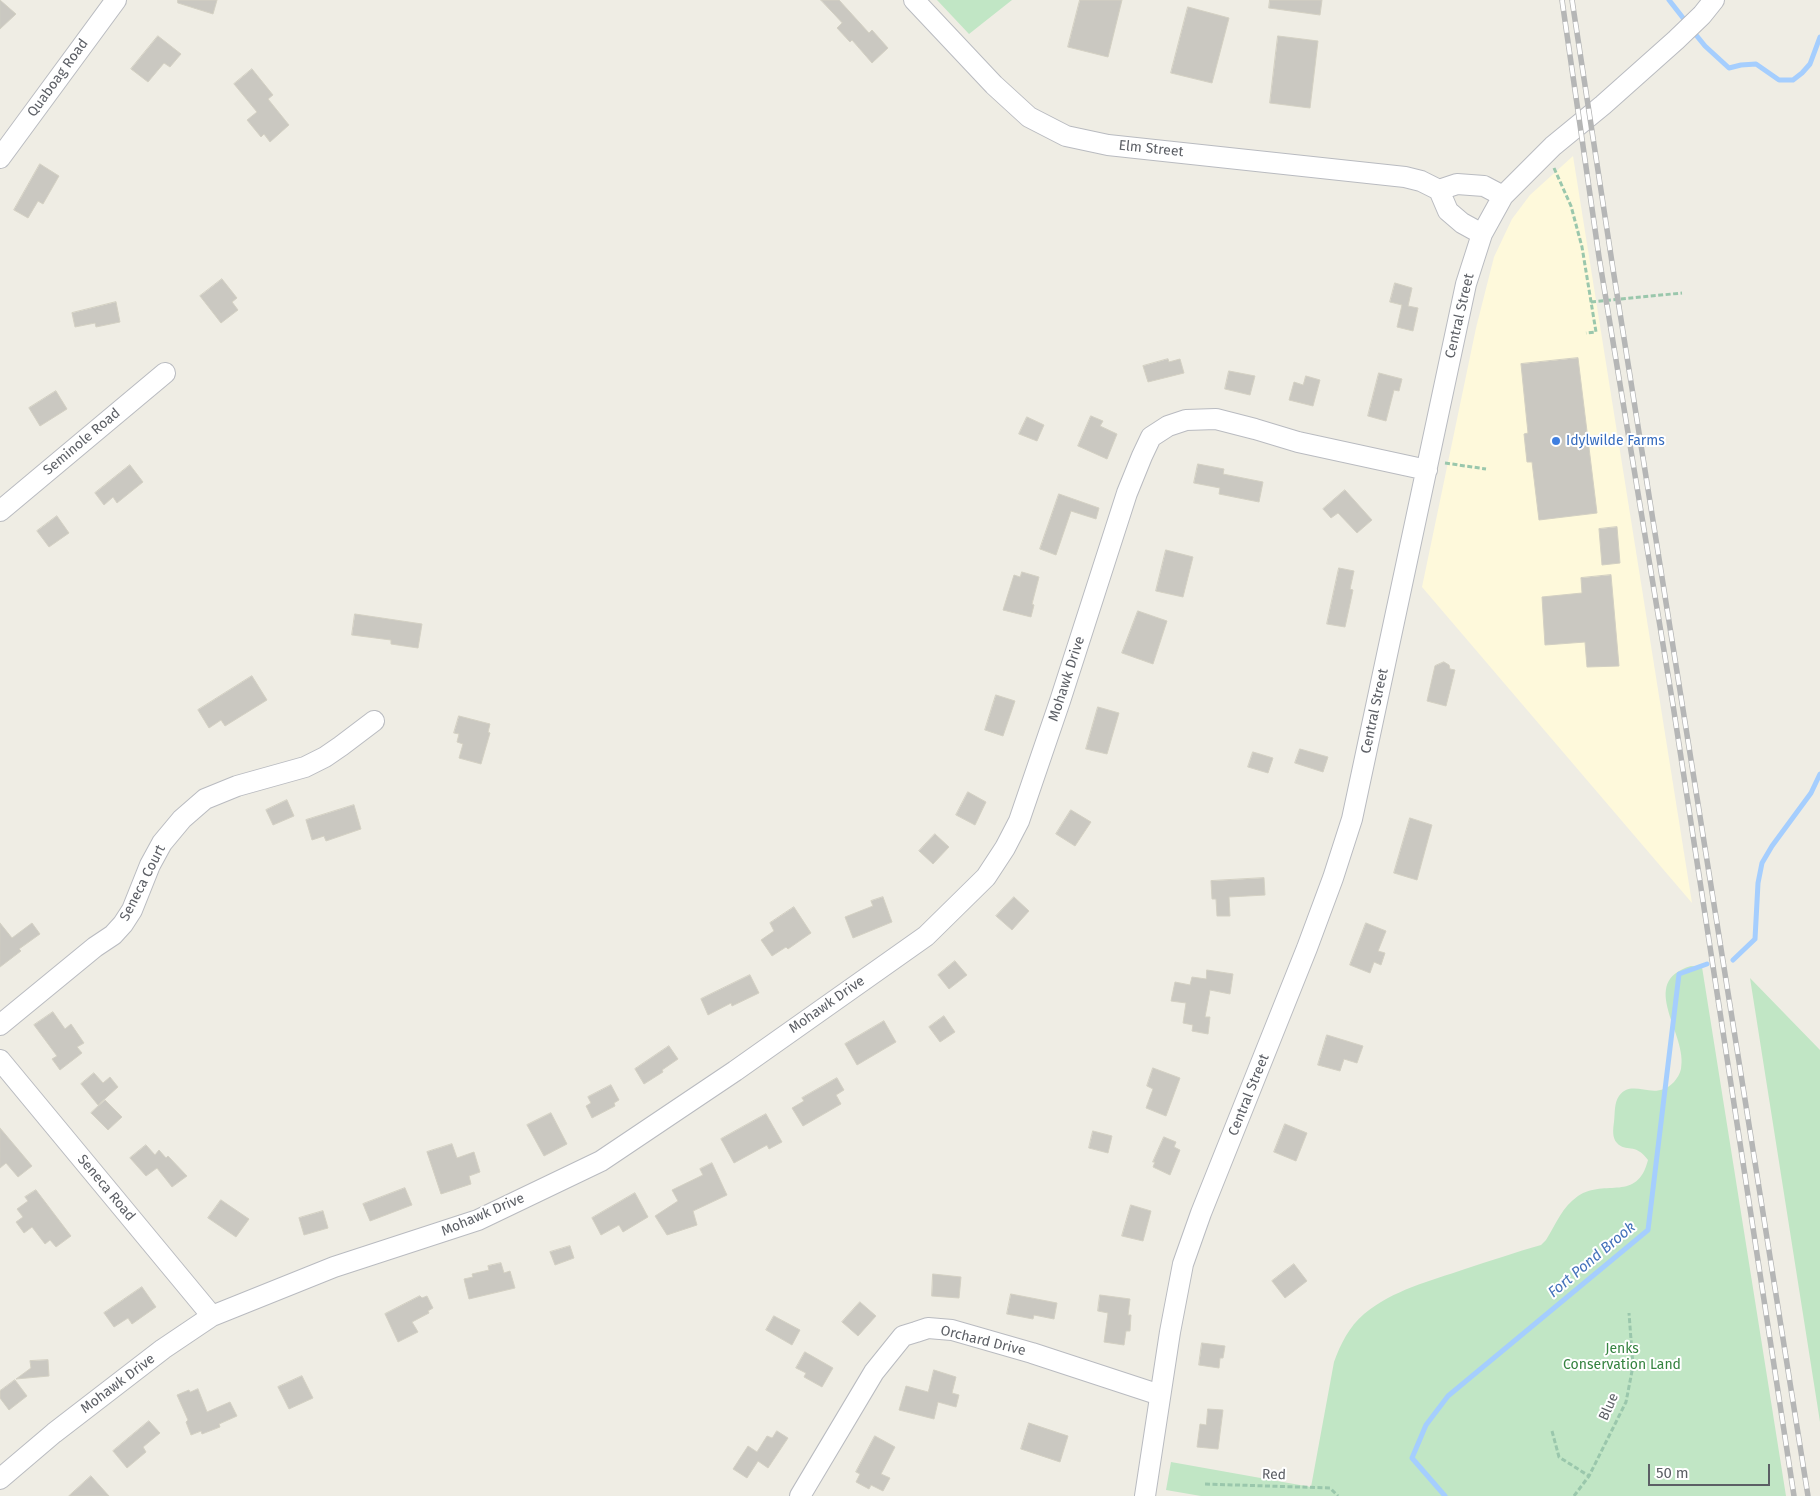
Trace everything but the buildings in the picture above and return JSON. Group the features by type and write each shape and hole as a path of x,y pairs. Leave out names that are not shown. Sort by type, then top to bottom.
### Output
{"street":[{"name":"Quaboag Road","path":"0,158 116,0"},
{"name":"Elm Street","path":"914,0 1020,110 1036,122 1066,136 1108,145 1405,177 1421,181 1439,190"},
{"name":"Central Street","path":"1145,1496 1160,1395 1183,1264 1201,1213 1310,939 1345,842 1354,811 1433,466 1466,284 1482,234 1503,196 1553,146 1676,40 1708,7"},
{"path":"1482,234 1462,223 1448,211 1439,190 1457,184 1484,186 1503,196"},
{"name":"Seminole Road","path":"0,511 165,373"},
{"name":"Mohawk Drive","path":"2,1472 163,1349 212,1316 334,1267 478,1220 601,1161 735,1071 926,936 986,877 1005,848 1019,821 1127,493 1151,437 1168,426 1186,420 1216,420 1255,428 1298,442 1433,466"},
{"name":"Seneca Court","path":"0,1025 94,948 113,935 123,924 136,903 150,865 162,842 182,819 206,799 237,786 305,766 336,750 374,721"},
{"name":"Seneca Road","path":"0,1060 212,1316"},
{"name":"Orchard Drive","path":"800,1496 874,1372 903,1336 928,1328 952,1330 1160,1395"}],"path":[{"path":"1553,166 1571,206 1582,247 1596,332 1586,333"},
{"path":"1590,302 1682,293"},
{"path":"1433,466 1486,469"},
{"name":"Blue","path":"1574,1496 1589,1476 1626,1402 1633,1366 1629,1314"},
{"path":"1552,1430 1559,1457 1589,1476"},
{"name":"Red","path":"1205,1484 1330,1488 1338,1496"}],"shaded area":[{"path":"1573,156 1692,903 1422,587 1476,328 1494,257 1512,219 1530,195"}],"green space":[{"path":"937,0 1012,0 969,34"},
{"name":"Jenks Conservation Land","path":"1691,966 1702,967 1786,1496 1201,1496 1166,1490 1171,1462 1311,1487 1334,1362 1346,1336 1364,1314 1399,1292 1541,1245 1572,1200 1589,1191 1628,1186 1636,1181 1643,1173 1648,1160 1639,1151 1620,1146 1615,1141 1613,1130 1616,1102 1625,1091 1631,1089 1659,1090 1666,1088 1678,1076 1681,1069 1681,1055 1668,1011 1667,984 1675,974"},
{"path":"1750,978 1820,1050 1820,1422"}],"waterway":[{"name":"Fort Pond Brook","path":"1669,0 1687,23"},
{"name":"Fort Pond Brook","path":"1692,30 1705,46 1729,68 1756,64 1779,80 1793,80 1802,73 1810,64 1820,37"},
{"name":"Fort Pond Brook","path":"1733,960 1755,939 1758,883 1762,863 1772,846 1811,793 1820,774"},
{"name":"Fort Pond Brook","path":"1445,1496 1412,1458 1426,1425 1448,1396 1648,1230 1679,974 1707,964"}],"railway":[{"path":"1562,0 1599,257 1673,705 1794,1496"},
{"path":"1572,0 1808,1496"}],"place":[{"name":"Idylwilde Farms","path":"1556,441"}]}
